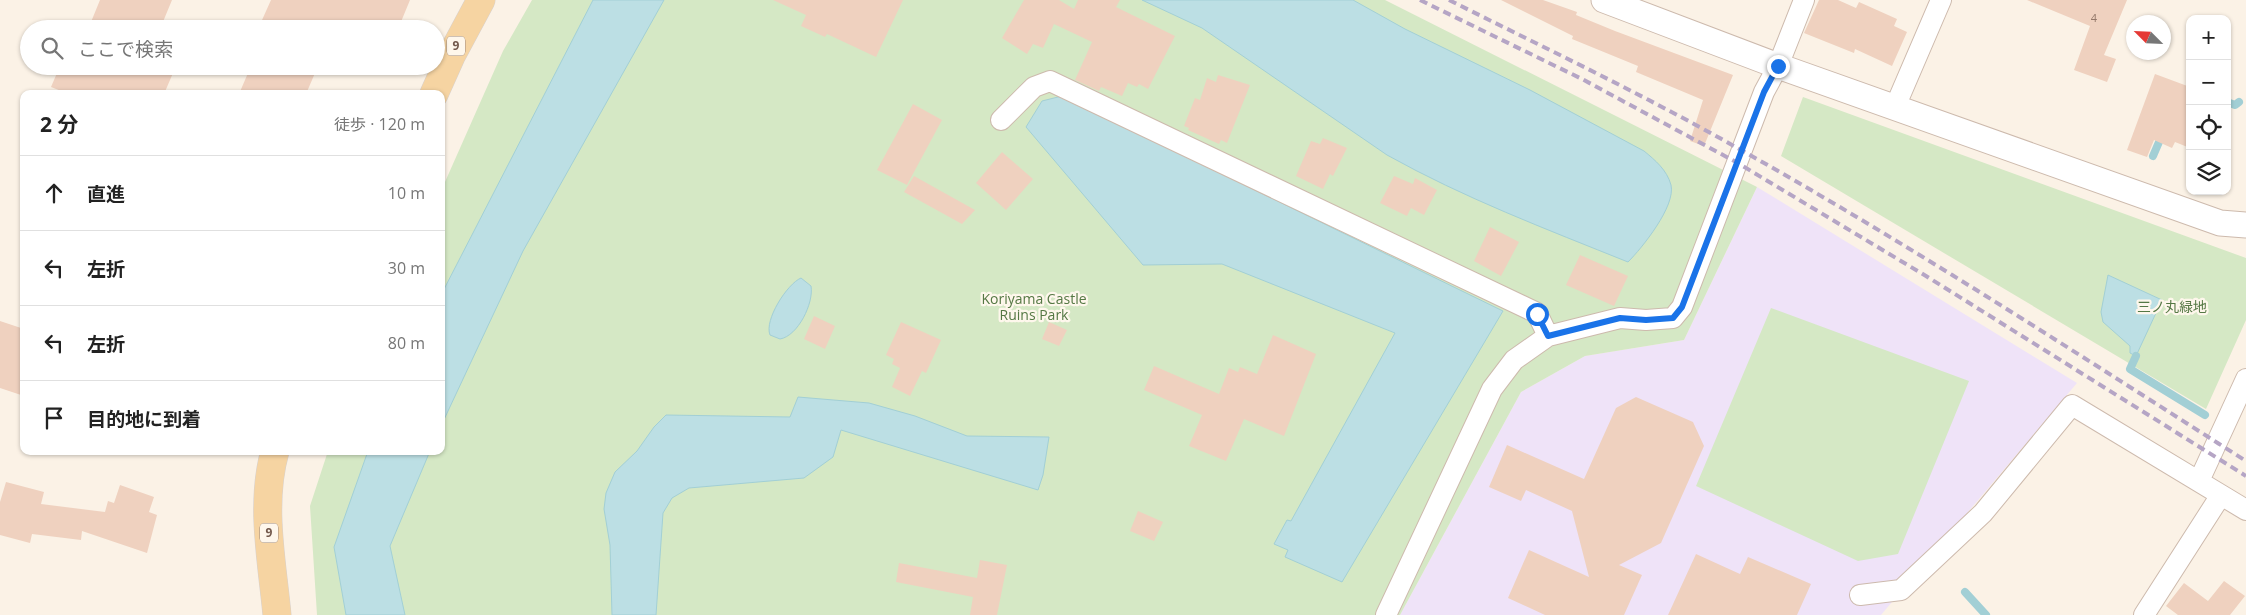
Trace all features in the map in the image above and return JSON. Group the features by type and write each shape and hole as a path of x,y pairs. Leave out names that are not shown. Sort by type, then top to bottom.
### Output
{"main road":[{"name":"9","path":"445,69 481,0"},
{"name":"9","path":"436,90 442,75"},
{"name":"9","path":"274,455 270,478 268,508 277,615"}],"street":[{"path":"1604,0 1778,66 2220,223 2246,224"},
{"path":"1386,615 1492,389 1514,360 1548,336 1620,318 1646,320 1673,318 1682,307 1761,100 1778,66 1804,0"},
{"path":"1895,107 1941,0"},
{"path":"1001,120 1034,87 1050,82 1537,314 1548,336"},
{"path":"2199,481 2246,379"},
{"path":"1860,595 1901,590 1983,513 2072,405 2246,510"},
{"path":"2144,615 2220,495"}],"shaded area":[{"path":"1757,187 2077,383 1881,615 1400,615 1521,392 1585,356 1684,340"}],"green space":[{"name":"Koriyama Castle Ruins Park","path":"532,0 1385,0 1757,187 1684,340 1585,356 1521,392 1400,615 317,615 310,506 327,455 445,455 445,182 503,51"},
{"name":"三ノ丸緑地","path":"1803,97 2246,258 2246,320 2206,409 1781,156"},
{"path":"1771,308 1969,381 1898,554 1858,561 1696,486"}],"water":[{"path":"593,0 664,0 523,251 445,417 445,287"},
{"path":"1142,0 1353,0 1405,29 1530,90 1644,151 1667,175 1671,185 1668,204 1657,226 1628,262 1475,199 1416,171 1387,155 1202,28"},
{"path":"1062,96 1503,311 1342,582 1285,557 1288,550 1274,544 1287,520 1291,521 1395,333 1222,264 1143,265 1026,127 1042,101"},
{"path":"2108,275 2162,300 2136,356 2130,353 2130,346 2103,322 2101,312"},
{"path":"801,278 811,286 810,301 803,318 787,337 780,339 770,335 769,328 773,312 789,287"},
{"path":"798,397 869,403 915,416 967,436 1049,437 1043,475 1038,490 841,430 833,457 804,478 689,488 672,498 663,513 656,615 612,615 610,545 604,509 606,493 615,472 637,451 654,427 666,415 790,417"},
{"path":"367,455 428,455 390,546 405,615 346,615 334,547"}],"building":[{"path":"100,0 172,0 164,20 92,20"},
{"path":"271,0 410,0 402,20 262,20"},
{"path":"773,0 903,0 876,57 827,34 825,37 801,26 806,15"},
{"path":"1024,0 1059,0 1074,9 1078,0 1120,0 1116,7 1175,36 1148,89 1139,84 1137,87 1128,83 1122,96 1101,87 1099,91 1075,80 1092,42 1054,24 1043,48 1033,44 1027,54 1002,38"},
{"path":"1501,0 1543,0 1577,12 1576,15 1615,31 1733,75 1704,146 1690,141 1703,100 1636,72 1638,66 1572,39 1573,36"},
{"path":"1819,0 1838,0 1856,8 1859,2 1897,19 1894,26 1907,32 1892,66 1855,49 1854,53 1804,33"},
{"path":"2027,0 2127,0 2104,55 2116,59 2107,82 2074,70 2090,26"},
{"path":"2155,74 2186,86 2186,146 2175,142 2172,148 2154,140 2147,157 2127,150"},
{"path":"56,75 172,75 166,90 59,90 51,87"},
{"path":"247,75 314,75 308,90 241,90"},
{"path":"1218,75 1250,85 1227,143 1221,140 1219,144 1188,130 1189,128 1184,126 1195,98 1200,100 1207,78 1216,82"},
{"path":"913,104 942,120 907,185 877,170"},
{"path":"1323,138 1347,148 1333,176 1330,174 1323,189 1296,176 1311,141 1320,144"},
{"path":"1002,152 1033,179 1006,210 976,183"},
{"path":"914,176 975,210 962,224 904,192"},
{"path":"1394,176 1413,184 1415,178 1437,190 1424,215 1411,208 1407,216 1380,203"},
{"path":"1490,227 1519,242 1501,276 1474,261"},
{"path":"1580,255 1628,276 1614,306 1566,285"},
{"path":"814,316 835,326 825,349 804,339"},
{"path":"0,321 20,328 20,395 0,388"},
{"path":"901,322 941,340 926,373 922,371 910,396 892,387 900,368 892,364 894,359 886,355"},
{"path":"1049,322 1067,330 1059,346 1042,339"},
{"path":"1273,335 1316,354 1284,436 1244,419 1226,461 1189,446 1202,415 1144,390 1154,366 1219,394 1229,368 1238,372 1240,367 1257,374"},
{"path":"1636,397 1693,422 1704,446 1661,543 1619,565 1642,575 1624,615 1545,615 1508,598 1529,550 1589,577 1572,511 1526,490 1521,501 1489,487 1507,445 1584,479 1616,408"},
{"path":"6,482 44,492 41,504 105,512 108,501 114,503 120,485 154,497 149,512 157,515 147,553 82,531 81,540 32,534 30,543 0,535 0,502"},
{"path":"1138,511 1163,522 1154,541 1130,531"},
{"path":"1696,554 1740,574 1748,557 1811,584 1797,615 1668,615"},
{"path":"980,560 1007,565 997,615 970,615 973,597 896,582 899,563 977,578"},
{"path":"2224,581 2245,596 2230,615 2178,615 2166,606 2184,583 2208,601"}],"waterway":[{"path":"2231,104 2235,105 2239,102"},
{"path":"2153,156 2162,135"},
{"path":"2136,356 2130,369 2205,415"},
{"path":"1965,592 1986,615"}],"railway":[{"path":"1420,0 1582,79 1736,162 1926,276 2246,476"},
{"path":"1449,0 1669,111 1806,187 1996,302 2246,461"}],"route":[{"path":"1537,314 1548,336 1620,318 1646,320 1673,318 1682,307 1736,162 1764,92 1778,66"}]}
